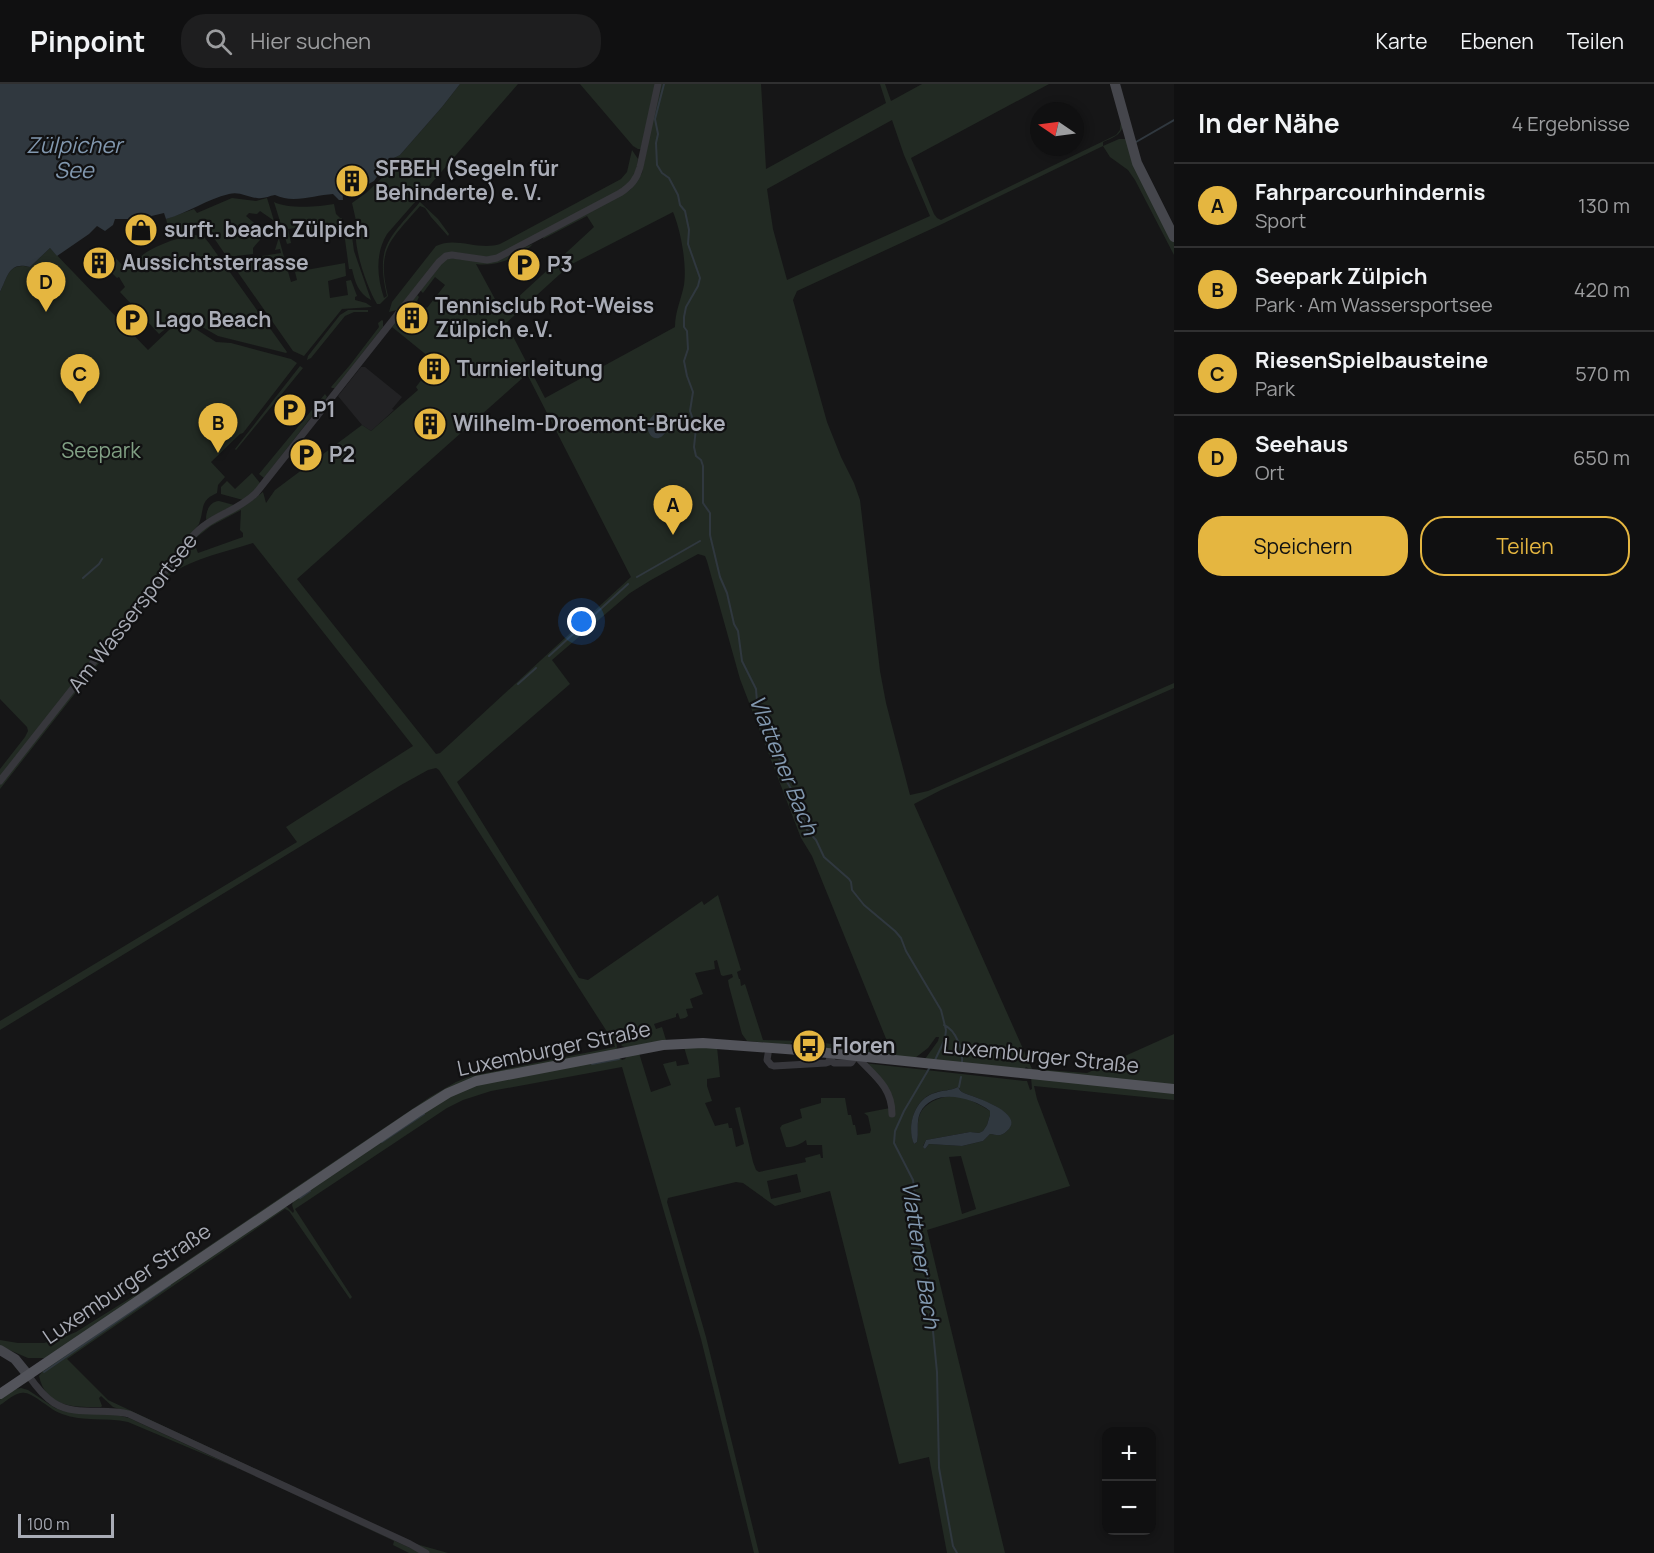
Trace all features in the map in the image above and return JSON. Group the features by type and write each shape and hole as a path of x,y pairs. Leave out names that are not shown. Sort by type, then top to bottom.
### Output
{"main road":[{"name":"Luxemburger Straße","path":"0,1394 416,1113 458,1088 488,1078 672,1044 720,1043 1174,1089"}],"street":[{"name":"Am Wassersportsee","path":"0,781 192,537 203,525 243,504 256,494 443,257 454,255 487,260 497,258 624,190 635,180 658,84"},
{"path":"1114,84 1142,175 1174,237"},
{"path":"769,1048 767,1060 774,1066 826,1063 829,1062 830,1055"},
{"path":"856,1056 889,1092 892,1114"},
{"path":"0,1350 15,1359 43,1394 60,1406 78,1411 112,1411 129,1414 426,1553"}],"shaded area":[{"path":"361,367 365,367 402,397 392,409 394,410 371,431 362,425 338,396"}],"green space":[{"path":"460,84 518,84 387,234 380,249 378,266 384,298 387,296 383,265 384,253 393,234 420,202 438,219 449,234 448,236 425,208 420,206 394,237 385,255 385,280 388,296 377,304 358,253 357,225 352,203 385,175 383,171 388,161 400,155"},
{"path":"580,84 655,84 641,149 633,146"},
{"path":"660,84 761,84 766,169 886,103 880,84 885,84 891,101 922,84 1049,84 911,158 934,214 941,220 1073,156 1082,156 797,291 793,300 827,422 860,500 880,671 910,795 928,791 1174,683 1174,688 914,804 1032,1069 1087,1073 1174,1034 1174,1086 1031,1070 1026,1067 1024,1070 925,1059 939,1037 936,1037 928,1048 915,1058 791,1043 790,1045 747,1041 742,1034 729,986 728,980 733,977 732,974 721,975 717,960 714,961 715,969 695,973 703,994 690,999 693,1008 686,1009 688,1016 680,1019 678,1013 676,1017 654,1024 656,1029 662,1027 666,1040 627,1048 618,1041 616,1051 475,1078 45,1358 28,1358 0,1346 0,1340 44,1343 76,1332 148,1287 430,1097 456,1082 471,1076 615,1047 436,768 401,785 0,1030 0,1021 297,842 286,827 413,746 253,543 195,561 165,579 0,789 0,785 193,538 204,528 249,503 263,492 266,503 275,490 362,425 371,431 418,390 416,387 422,379 427,381 430,379 423,376 428,370 433,373 437,368 432,364 434,361 392,327 417,295 419,297 417,301 427,308 445,285 435,277 423,293 420,290 441,262 448,258 485,262 533,244 522,253 507,260 491,264 476,264 502,312 594,227 587,216 543,239 544,236 630,190 642,173","holes":["892,120 930,216 787,280 773,229 767,189","673,212 681,238 685,268 684,285 675,327 545,398 506,323 570,265","527,374 631,577 440,753 436,754 297,579","241,510 240,530 243,537 198,553 193,540 211,526","698,554 705,556 740,679 801,838 812,856 891,1051 807,1041 763,1040 745,984 741,986 737,972 741,970 718,895 704,905 702,901 588,980 579,978 457,782 570,684 552,660 630,593"]},
{"path":"1121,121 1123,126 1120,132 1115,136 1103,142 1103,146 1084,155 1084,151 1116,135 1120,130"},
{"path":"1119,139 1127,139 1174,242 1174,255 1135,180 1128,170 1110,157 1103,146"},
{"path":"632,150 638,159 636,173 624,188 498,255 487,257 452,252 397,310 389,312 392,302 436,246 451,242 484,246 500,244 621,179 627,172"},
{"path":"232,198 256,201 267,198 277,231 273,220 260,211 257,214 249,213 246,216 266,233 253,248 253,254 227,257 205,225 171,237 166,219 194,209 197,213"},
{"path":"274,202 312,207 334,204 336,214 342,218 341,223 332,233 313,239 310,225 299,227 296,224 296,228 288,229 291,243 287,244"},
{"path":"347,224 351,229 354,251 371,300 360,291 352,269 349,269 344,232"},
{"path":"195,235 204,237 209,243 286,353 218,336 183,318 178,319 159,334 120,292 125,287 119,277 117,278 112,273 116,269 109,261 106,264 99,257 104,251 107,255 111,253 124,267 128,264 134,270 142,263 138,259 150,250 173,240"},
{"path":"279,238 291,282 297,280 295,272 345,263 346,276 328,281 330,298 348,295 346,281 351,280 357,296 355,300 372,307 342,309 304,356 293,351 230,261 281,253 280,249 275,250"},
{"name":"Seepark","path":"50,248 148,350 169,330 182,323 188,324 216,342 231,343 291,359 297,363 243,433 211,462 225,477 218,485 217,493 205,502 199,524 127,614 40,730 0,777 0,769 28,731 27,727 0,699 0,292 7,275 13,268 30,267"},
{"path":"348,310 368,310 368,312 354,312 345,316 307,360 340,315"},
{"path":"382,320 383,327 335,388 332,388 379,327 378,323"},
{"path":"300,366 303,368 236,450 235,449"},
{"path":"325,394 327,397 264,478 259,474"},
{"path":"252,473 260,483 243,500 221,494 221,487 227,481 235,489"},
{"path":"219,501 234,505 206,520 209,508 213,503"},
{"path":"684,1047 717,1047 720,1077 707,1079 712,1101 705,1103 715,1126 728,1123 729,1128 732,1128 736,1147 744,1144 735,1108 740,1107 753,1162 759,1172 806,1162 805,1158 820,1154 823,1158 822,1145 807,1145 806,1140 786,1147 780,1128 782,1125 802,1118 800,1109 821,1103 821,1098 845,1098 848,1115 851,1115 857,1135 870,1133 871,1130 868,1116 864,1113 890,1108 890,1117 894,1117 892,1100 886,1086 863,1063 1027,1081 1030,1090 1032,1089 1031,1077 1174,1092 1174,1100 1034,1086 1070,1186 927,1230 1005,1553 947,1553 929,1457 899,1464 830,1191 775,1206 743,1183 736,1182 668,1198 667,1202 706,1337 759,1553 754,1553 701,1339 622,1067 491,1091 463,1100 447,1108 295,1209 352,1297 350,1299 289,1211 285,1209 67,1359 108,1400 416,1544 448,1553 430,1553 413,1543 137,1415 113,1407 101,1396 99,1398 101,1407 71,1406 55,1400 43,1387 39,1376 44,1369 282,1207 287,1207 293,1213 294,1199 464,1088 619,1057 622,1060 628,1055 639,1053 651,1092 671,1085 663,1064 676,1061 677,1066 689,1064","holes":["958,1087 963,1092 1004,1112 1010,1118 1011,1124 1007,1131 1001,1135 990,1134 983,1141 962,1146 929,1144 925,1149 923,1146 926,1140 970,1132 979,1133 987,1125 990,1111 964,1098 946,1097 935,1100 922,1110 918,1121 917,1142 914,1144 912,1122 921,1101 934,1093","961,1156 976,1209 962,1214 949,1157","797,1174 801,1192 771,1199 767,1181"]},
{"path":"863,1067 875,1077 889,1097 890,1108 886,1093"},
{"path":"21,1388 63,1411 113,1414 129,1418 240,1469 128,1422 78,1418 62,1414 29,1394 18,1393 0,1405 0,1398"},
{"path":"283,1489 421,1553 409,1553 393,1545 394,1541"}],"water":[{"name":"Zülpicher See","path":"0,84 460,84 400,155 388,161 374,181 363,187 357,177 345,178 345,185 342,186 343,200 339,200 333,194 289,199 275,195 257,198 233,193 166,219 164,213 139,219 115,219 113,225 105,231 97,226 57,256 50,248 30,267 13,268 7,275 0,292"},
{"path":"658,412 666,416 669,425 664,434 659,438 654,438 650,435 648,424"},
{"path":"958,1087 963,1092 1005,1112 1011,1124 1007,1131 1001,1135 990,1134 983,1141 962,1146 929,1144 925,1149 923,1147 926,1140 970,1132 979,1133 987,1125 990,1111 963,1099 943,1097 926,1105 920,1113 917,1142 914,1144 911,1129 917,1107 928,1096"}],"waterway":[{"name":"Vlattener Bach","path":"664,84 655,119 658,134 657,165 669,178 678,195 680,205 685,211 689,230 688,244 700,278 686,307 684,317 688,349 684,361 693,392 690,411 696,428 694,447 696,456 701,460 703,466 703,503 710,513 710,535 720,577 738,631 742,661 756,689 757,702 774,738 787,782 798,800 800,816 807,830 816,840 824,857 849,879 852,890 864,905 901,938 906,951 941,1010 946,1030 945,1039 935,1060"},
{"path":"1136,142 1174,120"},
{"path":"637,577 700,541"},
{"path":"83,578 102,559"},
{"path":"549,656 628,584"},
{"path":"518,684 536,668"},
{"path":"944,1025 952,1031 958,1041 962,1062"},
{"path":"592,1064 619,1059"},
{"name":"Vlattener Bach","path":"930,1067 904,1111 895,1131 894,1143 913,1180 922,1249 926,1260 937,1372 939,1468 953,1546 957,1553"},
{"path":"959,1087 961,1077"},
{"path":"382,1142 424,1114"},
{"path":"300,1198 310,1191"},
{"path":"44,1372 170,1285"}],"place":[{"name":"SFBEH (Segeln für Behinderte) e. V.","path":"352,181"},
{"name":"surft. beach Zülpich","path":"141,230"},
{"name":"Aussichtsterrasse","path":"99,263"},
{"name":"P3","path":"524,265"},
{"name":"Seehaus","path":"46,312"},
{"name":"Tennisclub Rot-Weiss Zülpich e.V.","path":"412,318"},
{"name":"Lago Beach","path":"132,320"},
{"name":"Turnierleitung","path":"434,369"},
{"name":"RiesenSpielbausteine","path":"80,404"},
{"name":"P1","path":"290,410"},
{"name":"Wilhelm-Droemont-Brücke","path":"430,424"},
{"name":"Seepark Zülpich","path":"218,453"},
{"name":"P2","path":"306,455"},
{"name":"Fahrparcourhindernis","path":"673,535"},
{"name":"Floren","path":"809,1046"}]}
